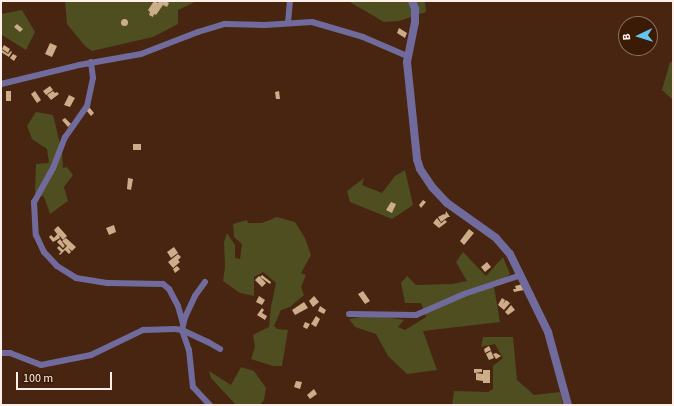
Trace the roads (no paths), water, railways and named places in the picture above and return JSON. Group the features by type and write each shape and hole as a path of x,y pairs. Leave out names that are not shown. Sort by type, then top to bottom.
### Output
{"street":[{"path":"288,23 290,1"},
{"path":"412,1 415,9 415,22 407,56 417,159 420,169 432,187 447,203 496,238 510,254 548,332 568,405"},
{"path":"1,84 92,62 140,54 220,24 288,23 305,21 317,23 363,37 407,56"},
{"path":"92,62 93,78 88,106 65,137 53,168 34,202 36,235 44,252 57,266 76,278 109,283 163,284 169,289 178,306 189,350 193,387 210,405"},
{"path":"349,314 416,315 464,294 521,275"},
{"path":"183,327 185,317 195,296 205,282"},
{"path":"1,353 10,353 41,365 91,354 143,330 183,327 220,349"}]}
